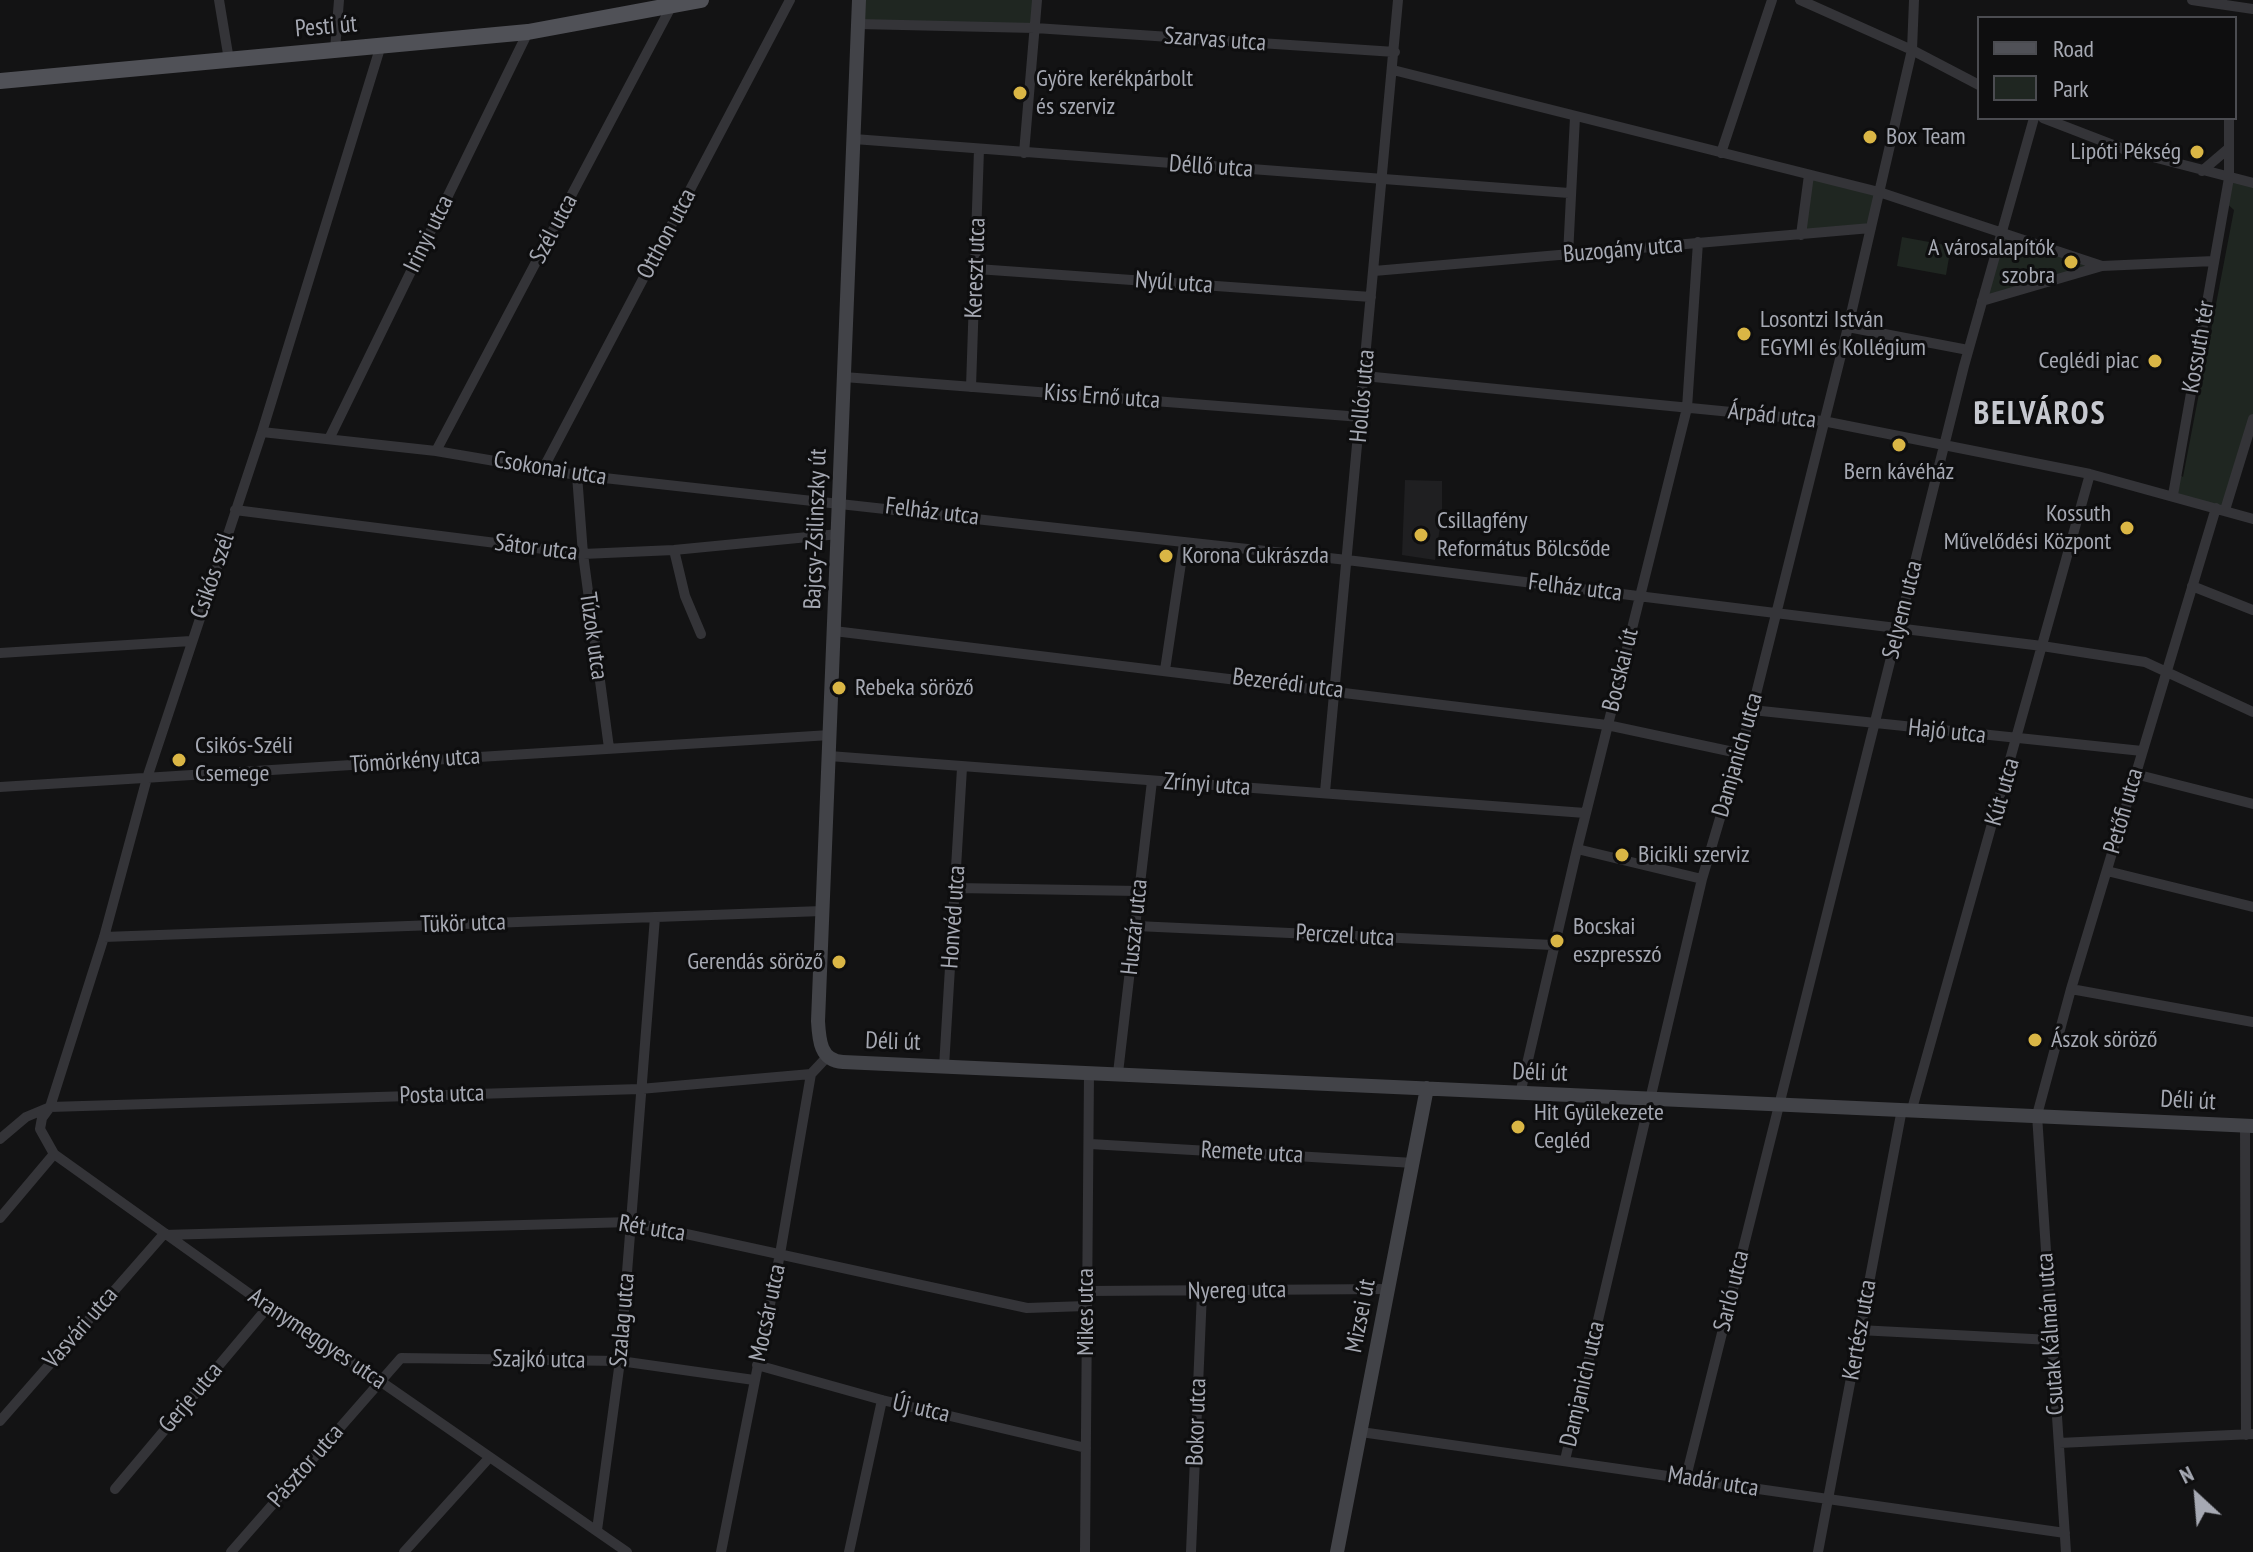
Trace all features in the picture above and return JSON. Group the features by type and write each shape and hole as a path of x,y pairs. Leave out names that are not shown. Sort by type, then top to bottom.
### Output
{"main road":[{"name":"Pesti út","path":"0,81 528,32 701,0"},
{"name":"Bajcsy-Zsilinszky út","path":"827,1057 821,1048 818,1021 859,0"},
{"name":"Déli út","path":"827,1057 836,1062 2249,1126"},
{"name":"Mizsei út","path":"1337,1552 1427,1088"}],"street":[{"path":"219,0 229,60"},
{"path":"335,50 339,0"},
{"name":"Otthon utca","path":"544,467 790,0"},
{"path":"1024,153 1037,0"},
{"name":"Hollós utca","path":"1325,792 1398,0"},
{"path":"1721,153 1772,0"},
{"path":"1800,0 1912,50 1977,84"},
{"name":"Damjanich utca","path":"1565,1460 1702,879 1752,710 1773,614 1848,327 1912,50 1914,0"},
{"path":"2192,0 2253,9"},
{"name":"Szél utca","path":"436,451 671,7"},
{"name":"Szarvas utca","path":"858,24 1035,28 1395,52"},
{"name":"Irinyi utca","path":"330,437 528,32"},
{"name":"Csikós szél","path":"50,1107 104,937 147,778 262,432 381,45"},
{"path":"1393,70 1879,192 2102,266"},
{"path":"1568,255 1575,117"},
{"name":"Selyem utca","path":"1778,1104 1968,350 2033,120"},
{"path":"2048,120 2126,150 2253,183"},
{"name":"Kossuth tér","path":"2173,495 2229,178 2229,120"},
{"name":"Déllő utca","path":"854,139 1569,193"},
{"path":"2202,171 2229,148"},
{"name":"Kereszt utca","path":"971,387 979,149"},
{"path":"1801,235 1809,175"},
{"name":"Buzogány utca","path":"1374,271 1871,228"},
{"name":"Bocskai út","path":"1520,1094 1585,813 1687,408 1698,242"},
{"path":"1982,301 2102,266 2214,261"},
{"name":"Nyúl utca","path":"977,269 1371,297"},
{"path":"1848,327 1968,350"},
{"name":"Árpád utca","path":"1364,376 1823,421 1945,442 2173,495"},
{"name":"Kiss Ernő utca","path":"844,377 1361,417"},
{"path":"2220,509 2253,419"},
{"name":"Csokonai utca","path":"262,432 330,437 436,451 577,475 839,501"},
{"name":"Kút utca","path":"1907,1109 2018,739 2090,474"},
{"name":"Túzok utca","path":"577,475 583,554 609,748"},
{"path":"2173,495 2253,519"},
{"name":"Felház utca","path":"839,501 2042,646 2145,662 2166,669 2253,712"},
{"name":"Petőfi utca","path":"2037,1115 2166,669 2220,509"},
{"name":"Sátor utca","path":"235,510 583,554 674,550 839,534"},
{"path":"1165,670 1184,543"},
{"path":"674,550 685,596 701,634"},
{"path":"2192,586 2253,610"},
{"name":"Bezerédi utca","path":"834,631 1607,725 1738,753"},
{"path":"0,653 191,641"},
{"name":"Hajó utca","path":"1752,710 2142,751"},
{"name":"Tömörkény utca","path":"0,787 830,735"},
{"name":"Zrínyi utca","path":"829,756 1585,813"},
{"name":"Honvéd utca","path":"944,1067 962,768"},
{"path":"2135,774 2253,804"},
{"name":"Huszár utca","path":"1118,1073 1152,781"},
{"path":"1577,849 1702,879"},
{"path":"2107,871 2253,907"},
{"path":"956,888 1139,891"},
{"name":"Tükör utca","path":"104,937 822,911"},
{"name":"Szalag utca","path":"597,1530 620,1361 655,917"},
{"name":"Perczel utca","path":"1136,926 1553,945"},
{"path":"2071,989 2253,1022"},
{"path":"811,1074 827,1057"},
{"name":"Mikes utca","path":"1085,1552 1089,1073"},
{"name":"Posta utca","path":"50,1107 640,1089 811,1074"},
{"name":"Mocsár utca","path":"721,1552 780,1254 811,1074"},
{"name":"Sarló utca","path":"1686,1477 1778,1104"},
{"path":"0,1139 26,1117 50,1107"},
{"path":"0,1218 54,1154 40,1129 42,1118 50,1107"},
{"name":"Kertész utca","path":"1818,1552 1830,1501 1859,1330 1907,1109"},
{"name":"Csutak Kálmán utca","path":"2037,1115 2066,1552"},
{"path":"2059,1443 2249,1434 2249,1126"},
{"name":"Remete utca","path":"1090,1144 1414,1163"},
{"name":"Aranymeggyes utca","path":"54,1154 163,1235 627,1552"},
{"name":"Rét utca","path":"163,1235 631,1222 1027,1308 1086,1306"},
{"name":"Vasvári utca","path":"0,1421 163,1235"},
{"name":"Nyereg utca","path":"1086,1291 1388,1289"},
{"name":"Bokor utca","path":"1191,1552 1202,1292"},
{"name":"Gerje utca","path":"115,1489 268,1307"},
{"path":"1859,1330 2051,1340"},
{"name":"Szajkó utca","path":"380,1381 401,1358 620,1361 754,1380"},
{"name":"Új utca","path":"757,1365 882,1400 1086,1448"},
{"name":"Pásztor utca","path":"231,1552 380,1381"},
{"path":"849,1552 882,1400"},
{"name":"Madár utca","path":"1361,1432 2065,1533"},
{"path":"404,1552 489,1458"}],"shaded area":[{"name":"Csillagfény Református Bölcsőde","path":"1405,480 1442,481 1442,514 1435,560 1402,555"}],"green space":[{"path":"859,0 1034,0 1033,24 858,24"},
{"path":"1809,175 1879,192 1871,228 1801,235"},
{"path":"2229,178 2253,183 2253,419 2225,510 2173,495 2177,473 2183,477 2234,210 2225,202"},
{"path":"2004,234 2095,266 1985,299"},
{"path":"1902,237 1951,246 1946,275 1897,266"}],"place":[{"name":"Györe kerékpárbolt és szerviz","path":"1020,93"},
{"name":"Box Team","path":"1870,137"},
{"name":"Lipóti Pékség","path":"2197,152"},
{"name":"A városalapítók szobra","path":"2071,262"},
{"name":"Losontzi István EGYMI és Kollégium","path":"1744,334"},
{"name":"Ceglédi piac","path":"2155,361"},
{"name":"Bern kávéház","path":"1899,445"},
{"name":"Kossuth Művelődési Központ","path":"2127,528"},
{"name":"Csillagfény Református Bölcsőde","path":"1421,535"},
{"name":"Korona Cukrászda","path":"1166,556"},
{"name":"Rebeka söröző","path":"839,688"},
{"name":"Csikós-Széli Csemege","path":"179,760"},
{"name":"Bicikli szerviz","path":"1622,855"},
{"name":"Bocskai eszpresszó","path":"1557,941"},
{"name":"Gerendás söröző","path":"839,962"},
{"name":"Ászok söröző","path":"2035,1040"},
{"name":"Hit Gyülekezete Cegléd","path":"1518,1127"}],"district":[{"name":"BELVÁROS","path":"2040,415"}]}
